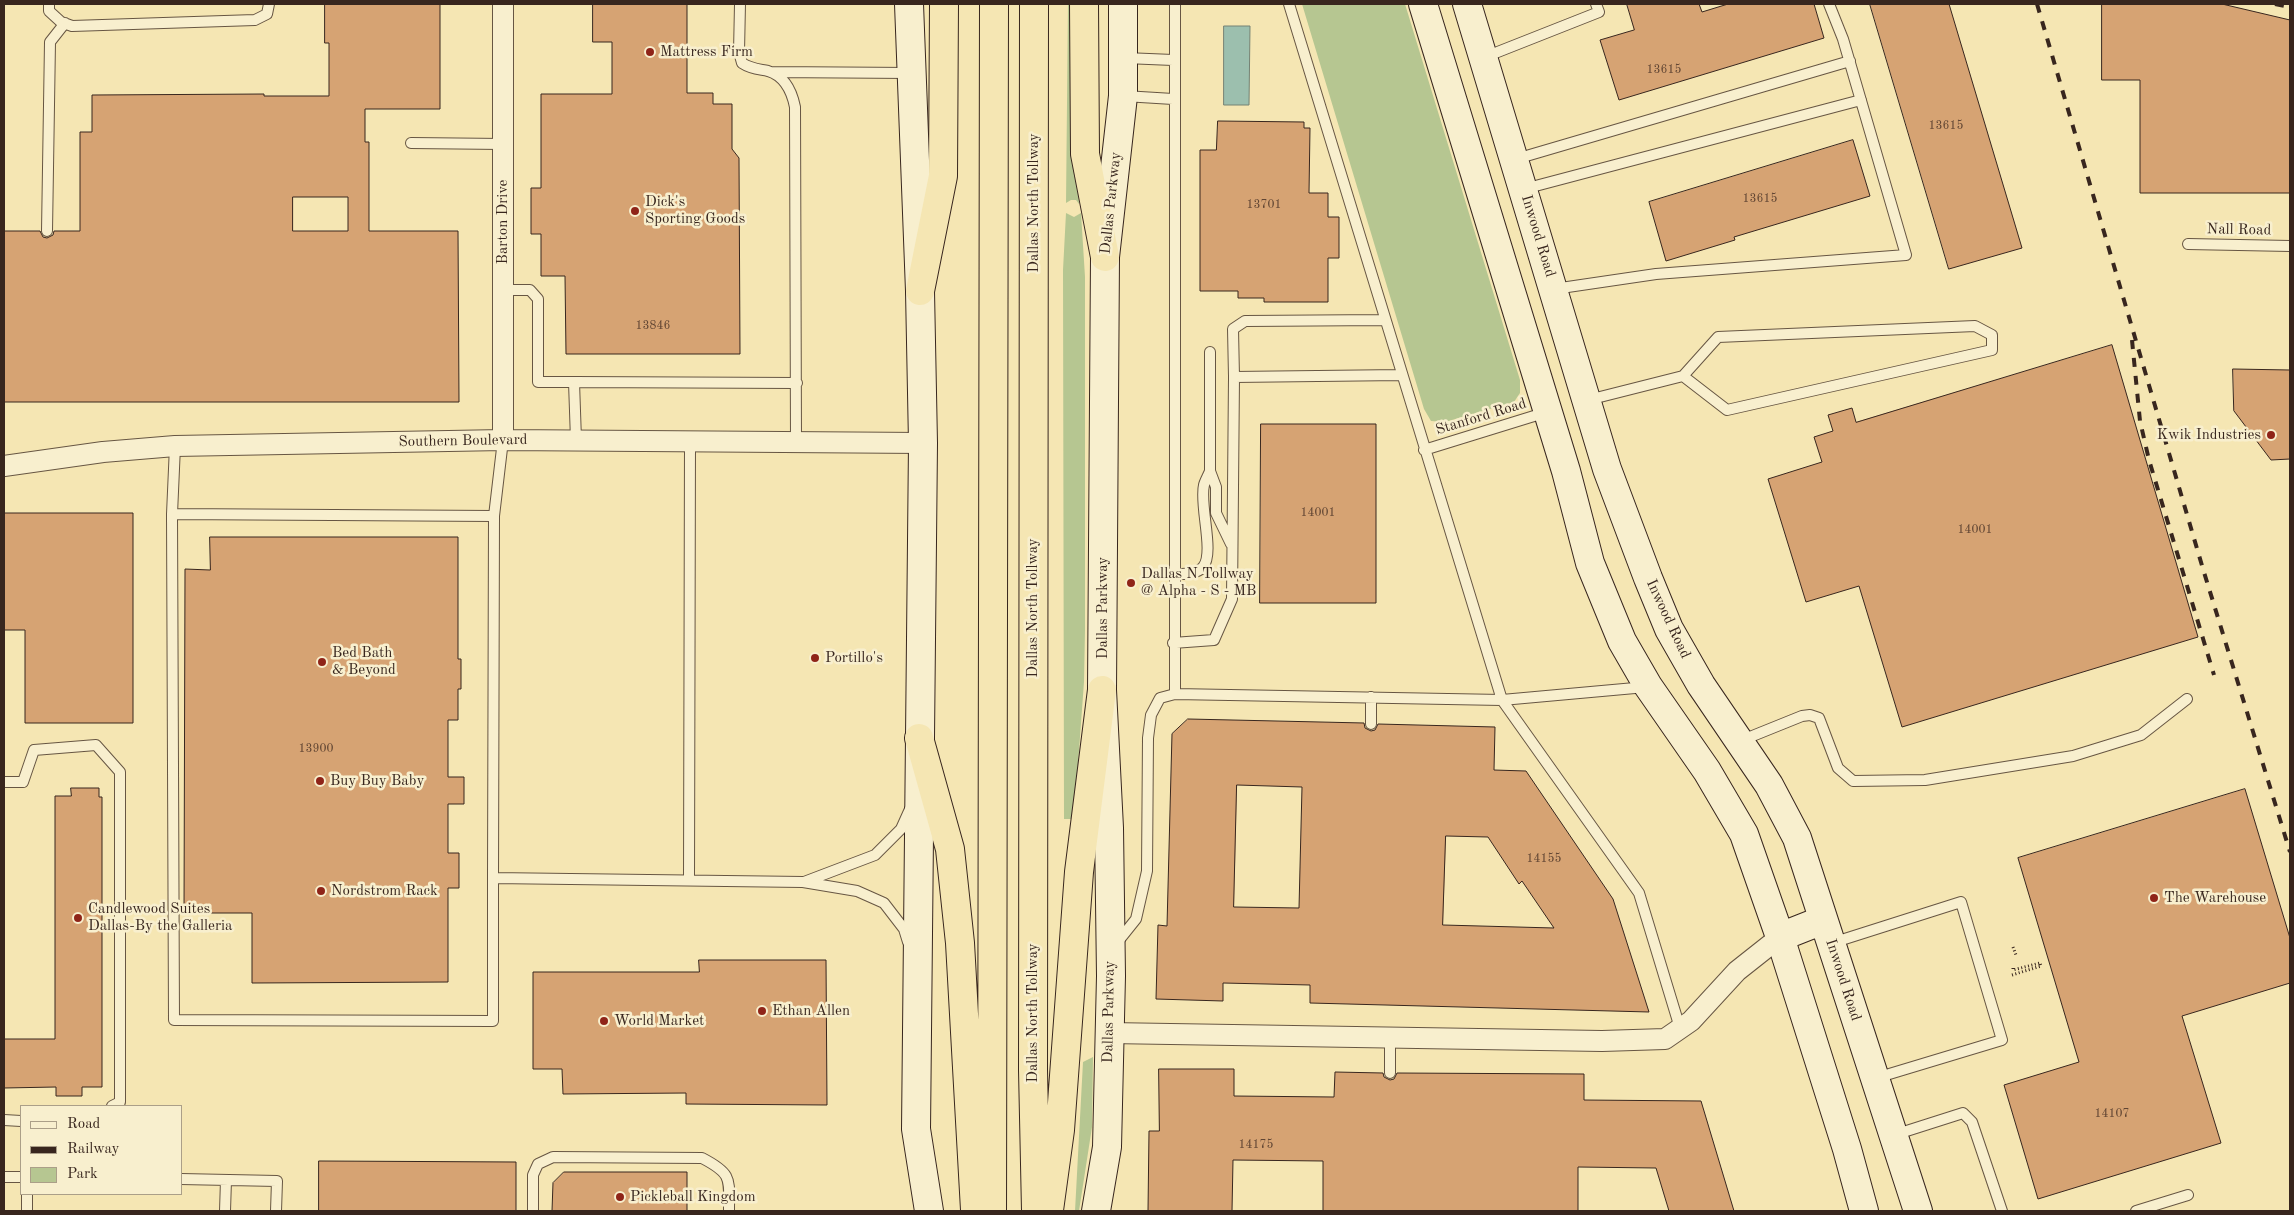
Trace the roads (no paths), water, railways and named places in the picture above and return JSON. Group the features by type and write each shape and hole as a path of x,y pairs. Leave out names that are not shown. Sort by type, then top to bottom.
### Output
{"highway":[{"path":"920,291 943,176 944,4"},
{"path":"992,1211 994,4"},
{"name":"Dallas North Tollway","path":"1034,4 1033,1098 1036,1211"},
{"path":"1084,4 1085,154 1105,257"},
{"path":"1049,1211 1060,1130 1079,872 1102,690"},
{"path":"919,738 950,849 960,943 975,1211"}],"main road":[{"path":"909,4 920,291 923,443 916,1129 929,1211"},
{"name":"Dallas Parkway","path":"1096,1211 1107,1147 1110,950 1109,828 1102,690 1105,257 1123,96 1123,4"},
{"path":"1423,4 1566,470 1590,563 1622,641 1648,686 1707,771 1744,834 1780,937 1847,1149 1864,1211"},
{"name":"Inwood Road","path":"1468,4 1607,470 1669,629 1701,685 1769,785 1798,838 1918,1211"},
{"path":"1547,412 1587,400"},
{"path":"1780,937 1827,932"}],"street":[{"name":"Barton Drive","path":"503,4 503,440"},
{"name":"Southern Boulevard","path":"4,466 103,452 175,446 503,440 923,443"},
{"path":"1109,1033 1390,1036 1602,1041 1665,1039 1691,1021 1737,972 1780,937"}],"lane":[{"path":"49,4 49,11 65,24 72,26 255,20 267,14 270,4"},
{"path":"740,4 740,52 742,63 751,69 770,72 912,72"},
{"path":"1175,4 1175,694"},
{"path":"1288,4 1502,700 1639,893 1680,1028"},
{"path":"1484,57 1598,12 1596,4"},
{"path":"1554,289 1656,274 1906,255 1850,60 1829,4"},
{"path":"48,231 50,42 65,24"},
{"path":"1123,58 1174,60"},
{"path":"1515,160 1850,60"},
{"path":"770,72 784,81 792,92 795,107 796,442"},
{"path":"1123,96 1174,99"},
{"path":"1523,189 1861,100"},
{"path":"411,143 503,144"},
{"name":"Nall Road","path":"2188,244 2290,246"},
{"path":"503,290 530,290 538,299 538,382 796,383"},
{"path":"1174,643 1214,640 1232,599 1233,329 1245,321 1385,320"},
{"path":"1587,400 1683,376 1718,337 1975,326 1992,335 1992,350 1726,410 1683,376"},
{"path":"1210,352 1210,471 1216,487 1216,513 1233,547"},
{"path":"1234,377 1401,375"},
{"path":"574,382 576,440"},
{"name":"Stanford Road","path":"1424,450 1547,412"},
{"path":"175,446 172,514 174,1020 493,1021 494,516 503,440"},
{"path":"688,880 690,441"},
{"path":"1174,574 1193,574 1204,567 1208,554 1204,515 1204,486 1210,471"},
{"path":"172,514 494,516"},
{"path":"1110,950 1136,919 1147,871 1148,738 1151,715 1160,698 1175,694 1502,700 1648,686"},
{"path":"1371,698 1371,724"},
{"path":"1740,741 1802,716 1810,715 1819,718 1838,768 1853,781 1925,780 2073,756 2141,735 2187,698"},
{"path":"4,782 23,782 34,750 96,745 120,772 120,1102 114,1105"},
{"path":"803,882 875,855 901,829 918,792"},
{"path":"493,878 803,882 857,892 884,904 904,928 917,972"},
{"path":"1827,932 1961,902 2002,1040 1876,1078"},
{"path":"1390,1036 1390,1073"},
{"path":"1894,1135 1963,1113 1972,1122 2002,1211"},
{"path":"4,1120 20,1121"},
{"path":"533,1211 533,1175 538,1164 553,1157 702,1158 720,1168 729,1180 728,1211"},
{"path":"4,1177 20,1177"},
{"path":"182,1179 277,1181 276,1211"},
{"path":"225,1211 226,1180"},
{"path":"27,1195 27,1211"},
{"path":"2136,1211 2188,1195"}],"railway":[{"path":"2037,4 2203,569 2290,852"},
{"path":"2275,4 2290,7"},
{"path":"2132,340 2140,421 2149,460 2214,675"}],"place":[{"name":"Mattress Firm","path":"650,52"},
{"name":"Dick's Sporting Goods","path":"635,211"},
{"name":"Kwik Industries","path":"2271,435"},
{"name":"Dallas N Tollway @ Alpha - S - MB","path":"1131,583"},
{"name":"Portillo's","path":"815,658"},
{"name":"Bed Bath & Beyond","path":"322,662"},
{"name":"Buy Buy Baby","path":"320,781"},
{"name":"Nordstrom Rack","path":"321,891"},
{"name":"The Warehouse","path":"2154,898"},
{"name":"Candlewood Suites Dallas-By the Galleria","path":"78,918"},
{"name":"Ethan Allen","path":"762,1011"},
{"name":"World Market","path":"604,1021"},
{"name":"Pickleball Kingdom","path":"620,1197"}]}
